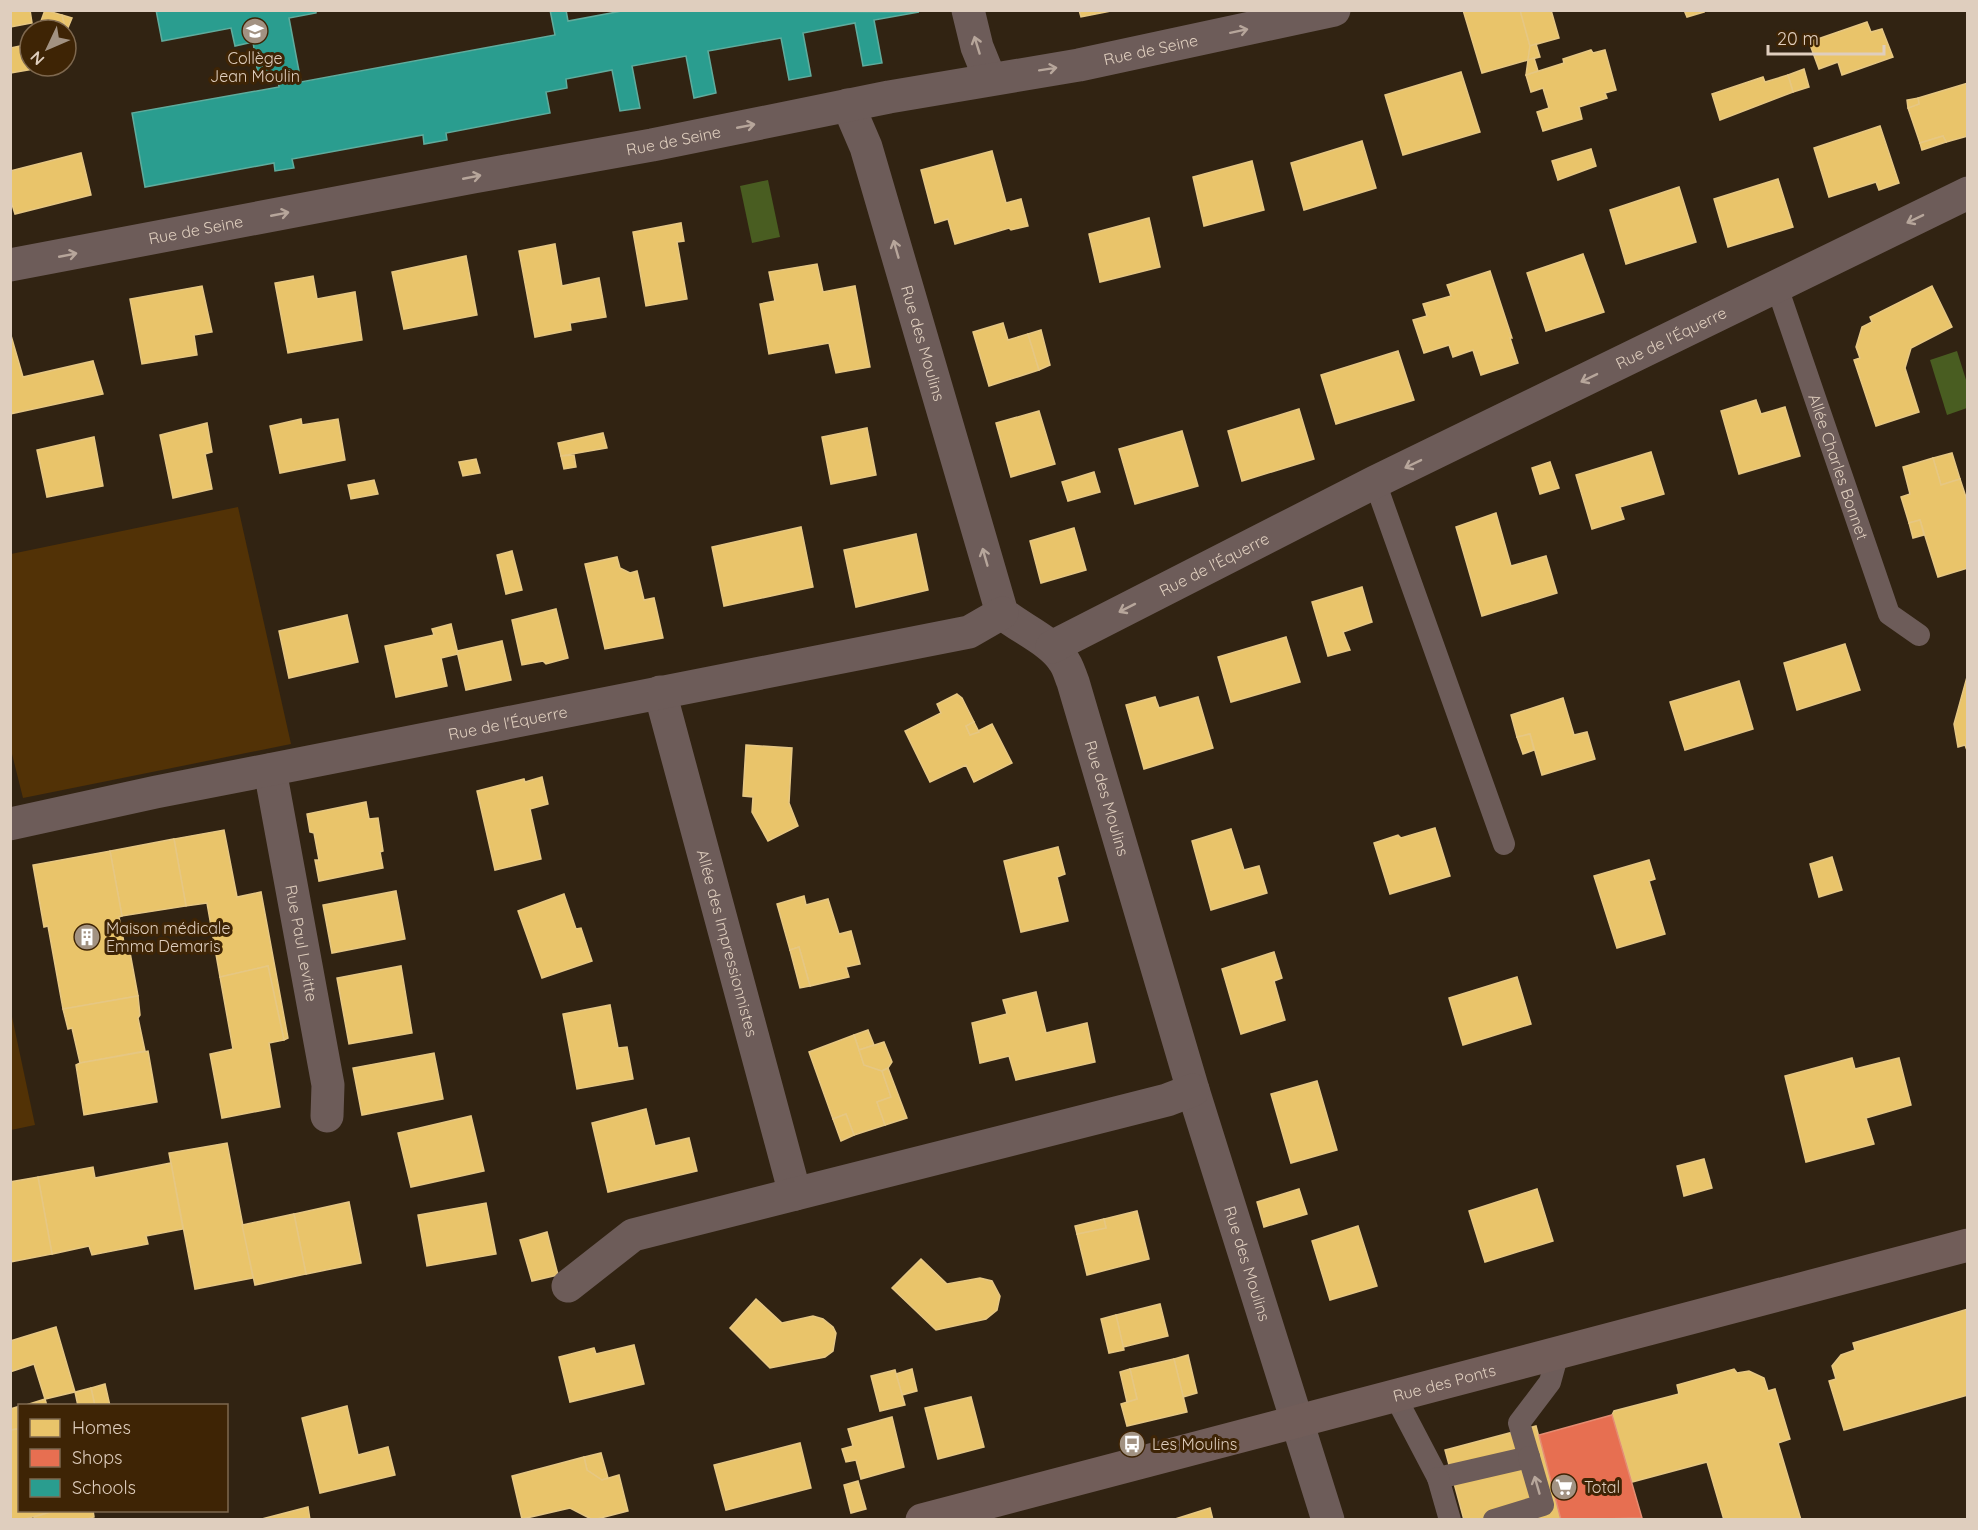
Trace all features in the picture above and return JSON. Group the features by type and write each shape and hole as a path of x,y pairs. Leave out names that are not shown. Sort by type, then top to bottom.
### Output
{"main road":[{"name":"Rue des Ponts","path":"922,1520 1968,1245"}],"street":[{"path":"968,10 977,47 990,79"},
{"name":"Rue de Seine","path":"10,265 652,145 848,105 1079,65 1334,10"},
{"name":"Rue des Moulins","path":"848,105 866,147 1002,613 1019,627 1052,647 1064,660 1073,682 1193,1090 1328,1520"},
{"name":"Rue de l'Équerre","path":"1052,647 1375,482 1968,193"},
{"name":"Rue de l'Équerre","path":"10,824 270,770 969,632 1002,613"},
{"name":"Allée des Impressionnistes","path":"660,692 795,1194"},
{"name":"Rue Paul Levitte","path":"270,770 328,1085 327,1116"},
{"path":"568,1286 633,1235 1155,1103 1193,1090"}],"lane":[{"name":"Allée Charles Bonnet","path":"1777,287 1889,614 1919,635"},
{"path":"1375,482 1504,844"},
{"path":"1494,1520 1543,1505 1519,1423 1550,1382 1558,1353"},
{"path":"1395,1396 1438,1478 1450,1520"},
{"path":"1438,1478 1529,1457"}],"shaded area":[{"path":"768,180 780,237 752,243 740,186"},
{"path":"1957,351 1967,383 1967,408 1947,415 1930,360"},
{"path":"238,507 291,744 23,798 10,746 11,554"},
{"path":"11,1012 35,1125 10,1130"}],"building: Homes":[{"path":"10,10 30,10 31,18 18,18 18,26 10,27"},
{"path":"45,10 62,15 63,18 42,18"},
{"path":"1079,10 1116,10 1081,17"},
{"path":"1463,10 1520,10 1530,46 1528,60 1482,73"},
{"path":"1520,10 1551,10 1559,38 1530,46"},
{"path":"1684,10 1703,10 1704,12 1687,17"},
{"path":"1867,22 1871,32 1882,29 1893,57 1842,75 1838,62 1819,69 1809,42"},
{"path":"1536,44 1540,57 1528,60 1530,46"},
{"path":"18,46 18,72 10,73 10,48"},
{"path":"1591,50 1593,53 1605,50 1616,90 1605,93 1607,98 1579,107 1582,119 1543,131 1537,112 1549,108 1543,88 1531,92 1526,75 1564,63 1563,59"},
{"path":"1534,58 1538,71 1526,75 1528,60"},
{"path":"1804,69 1809,87 1793,92 1788,75"},
{"path":"1461,72 1480,132 1403,155 1385,95"},
{"path":"1788,75 1793,92 1720,120 1712,94 1763,77 1765,82"},
{"path":"1968,83 1968,136 1946,142 1943,136 1920,143 1908,108 1919,104 1918,98"},
{"path":"1918,98 1919,104 1908,108 1907,100"},
{"path":"1880,126 1899,183 1879,190 1876,182 1829,197 1814,148"},
{"path":"1943,136 1946,142 1922,150 1920,143"},
{"path":"1362,141 1376,188 1304,210 1291,163"},
{"path":"1591,149 1596,166 1558,180 1552,161"},
{"path":"992,151 1006,203 1021,199 1028,226 1011,230 1009,228 955,244 948,219 935,223 921,170"},
{"path":"81,153 91,195 15,214 10,198 10,171"},
{"path":"1252,161 1264,210 1204,226 1193,177"},
{"path":"1778,179 1793,227 1728,247 1714,199"},
{"path":"1679,187 1696,242 1626,264 1610,210"},
{"path":"1149,218 1160,267 1100,282 1089,234"},
{"path":"681,223 684,241 677,242 687,299 646,306 633,232"},
{"path":"555,244 562,286 599,278 606,317 570,323 571,330 535,337 519,251"},
{"path":"1583,254 1604,312 1546,331 1527,273"},
{"path":"466,256 477,315 404,329 392,272"},
{"path":"817,264 823,292 855,286 870,367 836,373 829,343 769,354 760,304 775,301 769,272"},
{"path":"1490,271 1518,363 1481,375 1473,350 1453,357 1449,345 1424,353 1413,320 1427,316 1423,304 1451,296 1447,285"},
{"path":"313,276 317,299 355,292 362,340 288,353 275,283"},
{"path":"202,286 212,332 194,335 197,355 142,364 130,299"},
{"path":"1932,286 1952,327 1911,348 1905,368 1919,412 1876,426 1854,360 1860,358 1856,347 1862,327 1872,322 1870,317"},
{"path":"1003,323 1008,340 1028,334 1039,370 989,386 973,332"},
{"path":"1041,330 1050,365 1039,370 1028,334"},
{"path":"10,332 23,377 93,361 103,394 10,414"},
{"path":"1398,351 1414,400 1336,424 1321,375"},
{"path":"1756,400 1761,414 1785,407 1800,456 1739,474 1721,411"},
{"path":"1299,409 1314,459 1242,481 1228,431"},
{"path":"1039,411 1055,464 1011,477 996,423"},
{"path":"301,419 302,425 338,419 345,460 280,473 270,426"},
{"path":"207,423 212,452 205,454 212,489 173,498 160,435"},
{"path":"867,428 876,475 831,484 822,437"},
{"path":"1182,431 1198,486 1135,504 1119,449"},
{"path":"603,433 607,448 561,456 558,443"},
{"path":"94,437 103,486 47,497 37,450"},
{"path":"1651,452 1664,494 1620,507 1624,519 1592,529 1576,475"},
{"path":"1952,453 1960,479 1941,485 1933,458"},
{"path":"574,455 576,467 564,469 561,456"},
{"path":"1933,458 1941,485 1960,479 1968,503 1968,568 1938,577 1920,520 1909,523 1901,497 1910,494 1903,467"},
{"path":"476,459 480,473 463,476 459,462"},
{"path":"1550,462 1559,488 1540,494 1532,468"},
{"path":"1094,472 1100,492 1068,501 1062,482"},
{"path":"374,480 378,494 351,499 348,485"},
{"path":"1496,513 1511,566 1546,556 1557,593 1482,616 1456,527"},
{"path":"1920,520 1924,535 1913,538 1909,523"},
{"path":"801,527 813,587 724,606 712,547"},
{"path":"1074,528 1086,570 1041,583 1030,541"},
{"path":"916,534 928,590 856,607 844,550"},
{"path":"512,551 522,590 506,594 497,555"},
{"path":"617,557 620,568 630,573 637,571 644,600 654,598 663,638 605,649 585,564"},
{"path":"1362,587 1372,622 1343,632 1350,650 1328,656 1312,602"},
{"path":"556,609 568,658 546,664 543,661 522,665 512,620"},
{"path":"347,615 358,662 289,678 279,631"},
{"path":"451,624 458,654 441,658 447,686 396,697 385,646 434,635 432,629"},
{"path":"1286,637 1300,682 1231,702 1218,657"},
{"path":"502,641 511,680 466,690 457,651"},
{"path":"1845,644 1860,690 1797,710 1784,663"},
{"path":"1967,677 1968,753 1965,745 1958,747 1954,724"},
{"path":"1739,681 1753,729 1685,750 1670,702"},
{"path":"957,694 962,698 974,722 966,726 970,735 992,724 1012,763 974,782 966,765 930,782 905,731 941,713 937,704"},
{"path":"1155,697 1159,708 1198,697 1213,748 1144,769 1126,705"},
{"path":"1563,698 1574,735 1587,732 1595,759 1542,775 1530,734 1517,737 1511,715"},
{"path":"974,722 979,732 970,735 966,726"},
{"path":"1530,734 1534,750 1523,754 1517,737"},
{"path":"746,745 792,748 789,803 798,826 768,841 752,812 753,797 743,796"},
{"path":"542,777 548,804 530,809 541,859 495,870 477,791 524,779 525,782"},
{"path":"366,802 369,819 378,818 383,868 319,881 315,860 319,860 314,833 310,832 307,814"},
{"path":"1435,828 1450,876 1390,894 1374,843 1398,835 1401,838"},
{"path":"1231,829 1244,870 1259,866 1267,893 1211,910 1192,841"},
{"path":"224,830 237,897 261,892 288,1038 284,1040 268,966 220,977 207,903 186,906 174,839"},
{"path":"174,839 186,906 122,916 110,851"},
{"path":"1058,847 1065,874 1057,877 1068,921 1021,932 1004,861"},
{"name":"Maison médicale Emma Demaris","path":"110,851 122,916 119,917 125,948 129,947 138,996 63,1009 48,926 44,927 33,865"},
{"path":"1832,857 1842,890 1819,897 1810,864"},
{"path":"1649,860 1655,879 1649,881 1665,934 1617,948 1594,876"},
{"path":"396,891 405,939 332,953 323,905"},
{"path":"564,894 576,929 581,928 592,961 542,978 518,911"},
{"path":"804,896 806,905 828,899 839,934 851,931 860,964 846,967 849,977 810,986 799,947 790,950 777,904"},
{"path":"799,947 810,986 800,988 790,950"},
{"path":"1274,952 1282,978 1274,981 1285,1020 1241,1034 1222,969"},
{"path":"268,966 284,1040 269,1043 280,1107 222,1118 210,1054 233,1049 220,977"},
{"path":"401,966 412,1033 349,1044 337,978"},
{"path":"1517,977 1531,1024 1463,1045 1449,998"},
{"path":"1036,992 1046,1033 1087,1023 1095,1062 1016,1080 1009,1056 980,1063 972,1023 1007,1014 1003,1000"},
{"path":"138,996 140,1015 138,1018 145,1051 80,1063 72,1028 68,1029 63,1009"},
{"path":"610,1005 618,1048 627,1047 633,1079 577,1089 563,1014"},
{"path":"868,1030 874,1045 859,1050 854,1035"},
{"path":"854,1035 864,1065 882,1071 891,1097 877,1102 885,1125 854,1135 846,1114 833,1119 809,1052"},
{"path":"884,1042 892,1062 888,1068 882,1071 864,1065 859,1050"},
{"path":"148,1051 157,1102 84,1115 76,1065"},
{"path":"434,1053 443,1099 362,1115 353,1068"},
{"path":"1852,1058 1855,1069 1899,1058 1911,1105 1866,1118 1874,1144 1806,1162 1785,1076"},
{"path":"888,1068 907,1118 885,1125 877,1102 891,1097 882,1071"},
{"path":"1317,1081 1337,1150 1291,1163 1271,1094"},
{"path":"646,1109 655,1146 689,1138 697,1171 608,1192 592,1123"},
{"path":"846,1114 854,1135 841,1141 833,1119"},
{"path":"471,1116 484,1171 411,1187 398,1133"},
{"path":"227,1143 253,1278 195,1289 169,1153"},
{"path":"1704,1159 1712,1188 1684,1196 1677,1166"},
{"path":"171,1163 183,1229 146,1236 148,1244 92,1255 89,1246 52,1254 38,1177 93,1167 95,1178"},
{"path":"38,1177 52,1254 10,1262 10,1182"},
{"path":"1299,1189 1307,1214 1264,1227 1257,1202"},
{"path":"1537,1189 1553,1241 1485,1262 1469,1211"},
{"path":"349,1202 361,1263 306,1274 294,1214"},
{"path":"486,1203 496,1254 427,1266 418,1215"},
{"path":"1137,1211 1149,1259 1087,1275 1077,1234 1106,1228 1104,1219"},
{"path":"294,1214 306,1274 255,1285 242,1225"},
{"path":"1104,1219 1106,1228 1077,1234 1075,1226"},
{"path":"1358,1226 1377,1286 1330,1300 1312,1241"},
{"path":"547,1232 558,1275 532,1281 520,1240"},
{"path":"921,1259 947,1284 980,1278 992,1281 1000,1296 997,1310 986,1319 936,1330 892,1288"},
{"path":"756,1299 782,1323 813,1316 823,1319 833,1327 836,1333 833,1351 825,1357 770,1368 730,1328"},
{"path":"1160,1304 1168,1336 1123,1347 1116,1315"},
{"path":"1968,1309 1968,1395 1844,1430 1829,1381 1836,1379 1832,1366 1841,1355 1855,1350 1853,1343"},
{"path":"1116,1315 1124,1350 1109,1353 1101,1319"},
{"path":"56,1327 75,1392 45,1399 34,1364 10,1372 10,1341"},
{"path":"634,1345 644,1384 570,1402 559,1357 594,1348 596,1354"},
{"path":"1188,1355 1197,1393 1183,1397 1174,1359"},
{"path":"1174,1359 1187,1412 1127,1426 1121,1404 1137,1399 1130,1369"},
{"path":"912,1369 917,1391 902,1395 896,1374"},
{"path":"1130,1369 1137,1399 1127,1402 1120,1372"},
{"path":"1734,1369 1737,1373 1749,1371 1764,1378 1768,1391 1775,1389 1790,1439 1778,1443 1801,1520 1724,1520 1707,1462 1632,1482 1612,1415 1614,1411 1679,1394 1677,1385"},
{"path":"895,1370 905,1405 880,1411 871,1376"},
{"path":"105,1384 110,1404 95,1404 91,1388"},
{"path":"91,1388 95,1404 78,1404 75,1392"},
{"path":"971,1397 984,1447 938,1459 925,1408"},
{"path":"45,1399 46,1404 29,1404"},
{"path":"347,1406 358,1455 388,1447 395,1475 320,1493 302,1418"},
{"path":"18,1407 18,1428 11,1430 10,1409"},
{"path":"892,1417 904,1467 861,1479 856,1460 846,1462 842,1449 853,1446 848,1429"},
{"path":"1536,1426 1561,1520 1464,1520 1445,1450"},
{"path":"18,1429 18,1512 50,1512 22,1520 10,1520 10,1430"},
{"path":"800,1443 811,1488 726,1510 714,1465"},
{"path":"601,1453 608,1478 602,1480 587,1470 584,1457"},
{"path":"584,1457 587,1470 602,1480 619,1475 628,1511 593,1520 570,1508 522,1519 512,1476"},
{"path":"858,1481 866,1509 851,1513 844,1485"},
{"path":"308,1507 310,1520 258,1520"},
{"path":"1210,1508 1213,1520 1172,1520"},
{"path":"50,1512 93,1512 94,1517 84,1520 34,1520 34,1517"}],"building: Shops":[{"path":"1612,1415 1642,1518 1561,1520 1539,1435"}],"building: Schools":[{"path":"156,10 316,10 316,13 289,18 301,82 555,35 550,10 566,10 568,21 627,10 919,12 874,20 882,63 863,66 855,23 803,33 811,76 789,80 781,38 708,51 716,93 694,98 686,56 632,66 640,108 620,111 612,70 566,79 567,88 546,92 550,113 446,133 447,140 424,144 423,135 292,159 294,168 275,171 274,163 145,187 132,113 279,87 277,72 258,75 253,42 235,46 231,28 162,41"}],"place":[{"name":"Collège Jean Moulin","path":"255,31"},
{"name":"Maison médicale Emma Demaris","path":"87,937"},
{"name":"Les Moulins","path":"1132,1444"},
{"name":"Total","path":"1564,1487"}]}
